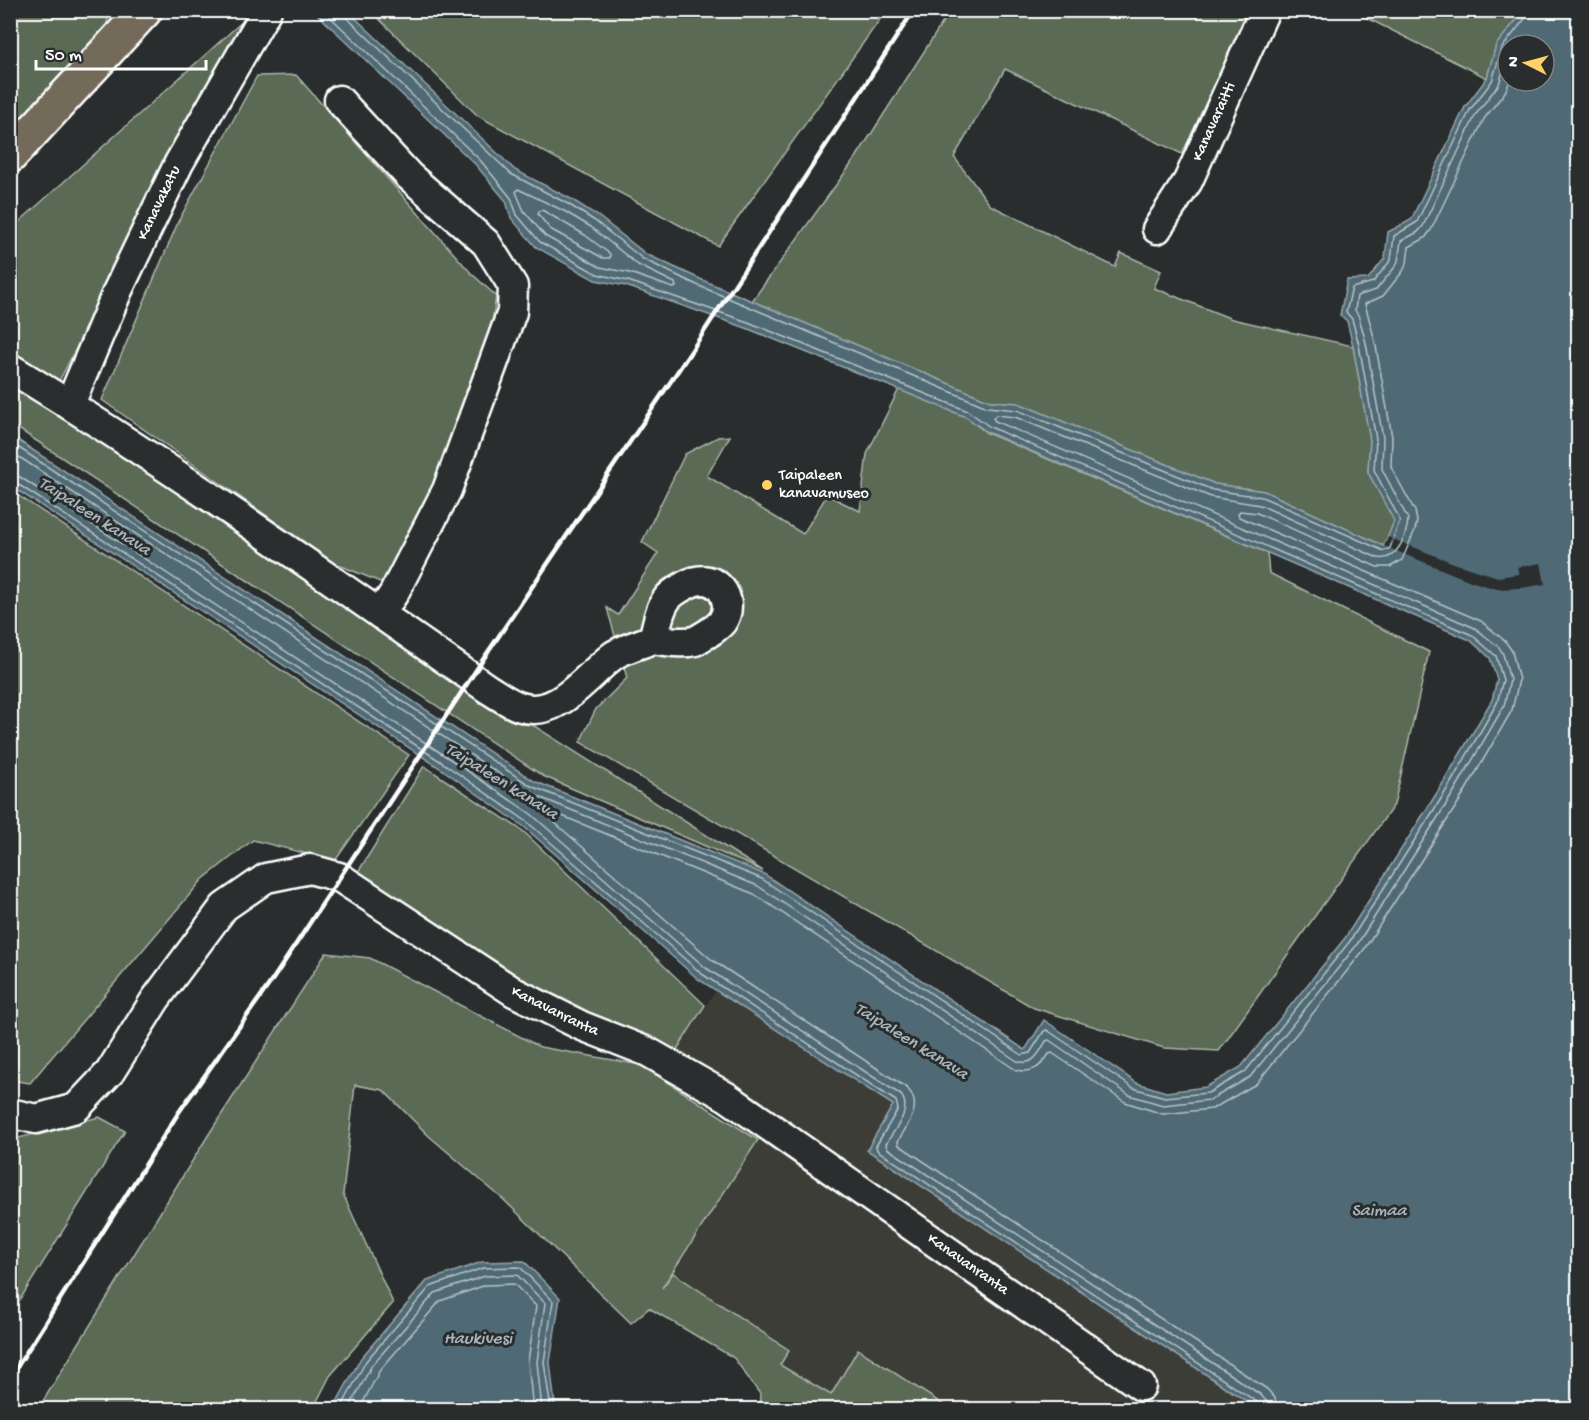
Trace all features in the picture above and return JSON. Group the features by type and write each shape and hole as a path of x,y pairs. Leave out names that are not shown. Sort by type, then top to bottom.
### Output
{"highway":[{"path":"10,156 145,10"}],"street":[{"name":"Kanavakatu","path":"70,405 118,290 180,163 267,10"},
{"name":"Kanavaraitti","path":"1157,229 1188,181 1265,10"},
{"path":"339,100 409,176 486,243 513,286 512,312 447,490 394,593 380,614"},
{"path":"10,368 260,531 488,689 521,708 547,707 568,697 594,671 617,654 653,639"},
{"name":"Kanavanranta","path":"10,1113 36,1119 76,1108 110,1072 155,1000 224,907 266,878 310,869 339,878 514,993 582,1026 648,1052 727,1097 1141,1386"}],"shaded area":[{"path":"716,990 893,1106 867,1150 1258,1409 950,1409 858,1349 831,1396 780,1365 789,1350 673,1273 758,1141 665,1069"}],"green space":[{"path":"11,11 111,11 106,25 55,87 11,133"},
{"path":"371,11 886,11 718,246 478,116"},
{"path":"950,11 1251,11 1182,154 1005,69 954,157 990,205 1115,267 1121,253 1161,271 1154,288 1232,319 1353,346 1370,440 1368,472 1395,521 1384,546 1264,491 1215,484 1018,403 990,401 752,301 857,156"},
{"path":"1353,11 1524,11 1506,33 1496,33 1496,45 1487,78"},
{"path":"244,20 234,45 57,385 11,355 10,230"},
{"path":"296,75 471,273 496,296 489,342 411,541 385,584 334,563 102,400 179,220 257,76"},
{"path":"10,381 484,694 763,871 543,776 11,424"},
{"path":"899,389 966,417 987,433 1267,553 1269,573 1429,652 1394,805 1219,1051 1164,1048 1034,1008 580,742 596,709 627,678 607,608 618,615 658,553 642,542 685,454 718,437 730,436 707,476 803,534 827,495 860,511 867,454"},
{"path":"10,490 409,755 335,861 253,840 202,880 30,1083 10,1080"},
{"path":"424,766 523,831 705,1005 676,1051 546,998 358,872"},
{"path":"326,953 370,958 540,1047 641,1065 758,1140 662,1288 673,1273 789,1350 780,1365 831,1395 858,1349 950,1409 759,1409 760,1394 734,1358 649,1308 631,1323 505,1201 429,1136 383,1090 355,1085 343,1194 393,1303 330,1376 313,1409 38,1409 209,1134"},
{"path":"99,1117 125,1131 11,1314 11,1140"}],"water":[{"name":"Saimaa","path":"314,11 348,11 515,170 598,216 646,254 990,401 1018,403 1215,484 1264,491 1384,546 1394,521 1368,472 1370,440 1347,321 1340,315 1347,280 1368,279 1385,258 1388,232 1411,220 1465,107 1487,78 1496,45 1496,93 1556,93 1556,33 1506,33 1524,11 1578,11 1578,1409 1258,1409 867,1150 893,1105 698,979 523,826 440,768 11,486 10,435 534,781 764,874 1025,1050 1044,1020 1137,1083 1166,1092 1206,1087 1241,1067 1345,938 1440,788 1492,700 1497,680 1490,658 1470,640 987,432 966,417 746,328 626,286 595,280 536,247 511,218 506,201 475,164"},
{"name":"Haukivesi","path":"524,1261 560,1298 550,1362 555,1406 558,1409 333,1409 361,1358 427,1281 482,1262"}],"pier":[{"path":"1388,537 1456,564 1498,577 1519,574 1517,567 1541,563 1545,584 1497,589 1473,582 1384,546"}],"railway":[{"path":"10,1378 179,1112 273,979 484,658 692,350 914,10"}],"place":[{"name":"Taipaleen kanavamuseo","path":"767,485"}],"water label":[{"name":"Taipaleen kanava","path":"94,517"},
{"name":"Taipaleen kanava","path":"501,782"},
{"name":"Taipaleen kanava","path":"911,1042"}]}
